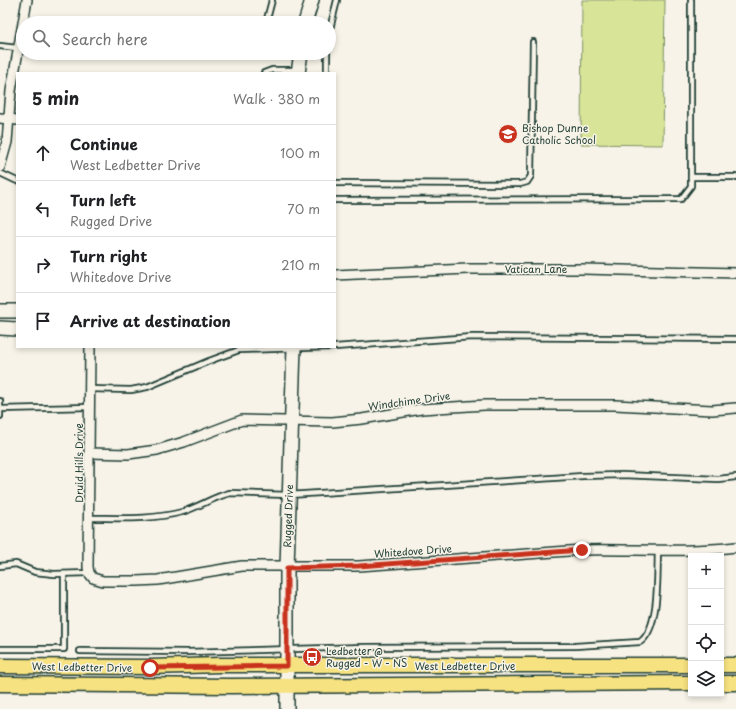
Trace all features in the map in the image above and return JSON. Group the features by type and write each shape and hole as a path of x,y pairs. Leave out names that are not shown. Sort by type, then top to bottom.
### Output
{"main road":[{"name":"West Ledbetter Drive","path":"0,666 150,668 287,666 574,667 688,665"},
{"path":"574,667 574,684"},
{"name":"West Ledbetter Drive","path":"0,684 287,686 688,683"},
{"path":"724,683 736,683"}],"street":[{"path":"24,16 27,0"},
{"path":"307,16 312,0"},
{"path":"0,167 7,142 11,91 16,55"},
{"path":"298,71 300,60"},
{"name":"Vatican Lane","path":"336,275 468,269 583,269 736,273"},
{"path":"0,311 16,311"},
{"path":"0,328 16,329"},
{"name":"Druid Hills Drive","path":"90,348 91,576"},
{"name":"Rugged Drive","path":"287,709 287,568 294,348"},
{"name":"Windchime Drive","path":"90,453 128,454 157,450 184,442 242,420 347,420 421,409 485,405 615,405 712,410 736,408"},
{"name":"Whitedove Drive","path":"91,576 103,581 137,581 158,580 242,566 287,568 359,566 582,550 693,551 736,547"}],"lane":[{"path":"268,16 272,0"},
{"path":"333,16 337,0"},
{"path":"336,200 681,199 692,186 691,0"},
{"path":"336,183 520,184 527,182 530,176 532,42"},
{"path":"0,46 16,48"},
{"path":"326,72 327,60"},
{"path":"267,72 272,70 298,71"},
{"path":"0,173 16,181"},
{"path":"692,177 736,177"},
{"path":"336,347 472,337 736,340"},
{"path":"90,389 131,390 147,387 239,350 294,348"},
{"path":"0,401 0,416"},
{"path":"0,409 90,407"},
{"path":"90,518 145,517 181,512 221,495 230,493 289,495 583,476 622,475 718,479 736,477"},
{"path":"80,651 187,652 287,649 575,646 640,642 645,639 651,629 654,615 658,550"},
{"path":"0,566 16,564 35,572 91,576"},
{"path":"0,649 64,649 64,574"}],"green space":[{"path":"582,0 665,0 663,145 581,144"}],"place":[{"name":"Bishop Dunne Catholic School","path":"508,134"},
{"name":"Ledbetter @ Rugged - W - NS","path":"312,657"}],"route":[{"path":"150,668 219,665 287,666 287,568 359,566 582,550"}]}
